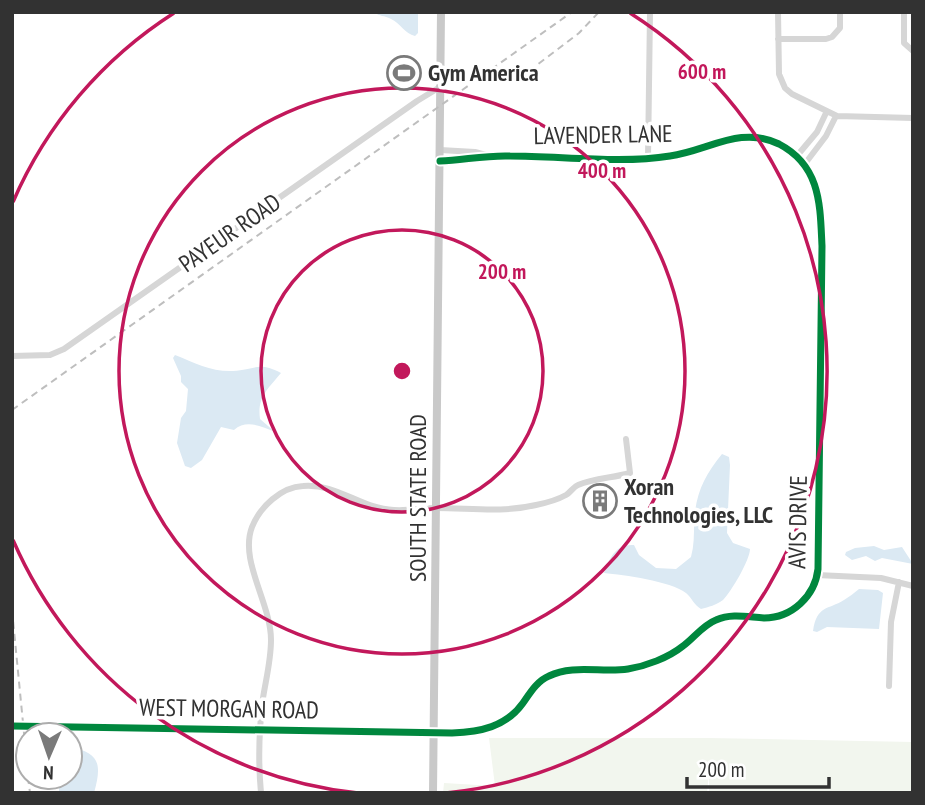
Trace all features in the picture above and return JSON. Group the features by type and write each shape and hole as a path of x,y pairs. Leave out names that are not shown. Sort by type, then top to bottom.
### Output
{"main road":[{"name":"SOUTH STATE ROAD","path":"433,793 441,12"}],"street":[{"path":"648,158 650,12"},
{"path":"778,12 779,74 785,88 792,94 835,116 913,118"},
{"path":"778,39 832,37 840,28 840,12"},
{"path":"904,12 904,43 913,51"},
{"name":"PAYEUR ROAD","path":"12,356 50,355 64,349 440,87"},
{"path":"796,157 817,132 826,113"},
{"path":"804,165 826,136 835,116"},
{"name":"LAVENDER LANE","path":"440,162 488,156 648,158 671,156 725,139 744,136 762,138 779,145 796,157 813,180 819,196 821,238"},
{"name":"LAVENDER LANE","path":"440,150 475,152 488,156"},
{"name":"AVIS DRIVE","path":"435,732 482,731 503,722 547,676 577,670 631,668 665,657 720,618 735,615 766,618 786,613 806,597 817,575 821,238"},
{"path":"261,793 259,729 271,637 267,608 250,562 248,548 251,528 271,500 284,491 300,486 332,488 364,503 386,509 520,509 564,496 575,485 629,473 626,439"},
{"path":"817,575 881,578 913,586"},
{"path":"889,686 891,622 899,582"},
{"name":"WEST MORGAN ROAD","path":"12,726 435,732"}],"shaded area":[{"path":"374,12 418,12 418,33 411,35 394,21"},
{"path":"175,355 218,370 267,367 281,373 264,394 260,405 260,419 275,432 254,425 244,425 234,430 221,427 202,460 191,468 185,466 177,443 181,418 186,411 188,389 181,382 173,358"},
{"path":"722,454 729,457 730,465 727,533 733,543 750,549 740,576 723,600 701,609 686,593 669,585 604,573 614,553 628,545 634,545 639,555 656,568 676,569 691,557 699,495 705,478"},
{"path":"874,546 884,550 902,547 913,564 882,558 875,561 866,556 852,560 845,555 855,548"},
{"path":"859,589 878,590 883,593 879,629 827,627 813,631 820,612"},
{"path":"489,738 913,742 913,793 709,793 709,773 707,793 443,793 444,783 495,786"},
{"path":"84,752 93,757 98,767 94,793 59,793 84,791"}],"railway":[{"path":"12,410 572,12"},
{"path":"529,71 579,33 599,12"},
{"path":"12,610 23,721"}],"cycle path":[{"path":"12,726 452,733 473,731 492,727 509,718 537,684 558,672 618,670 642,666 677,650 716,620 734,616 774,617 793,610 807,596 818,569 822,246 816,188 803,163 779,144 751,137 651,158 611,160 501,156 440,161"}],"place":[{"name":"Gym America","path":"404,73"},
{"name":"Xoran Technologies, LLC","path":"600,501"}]}
